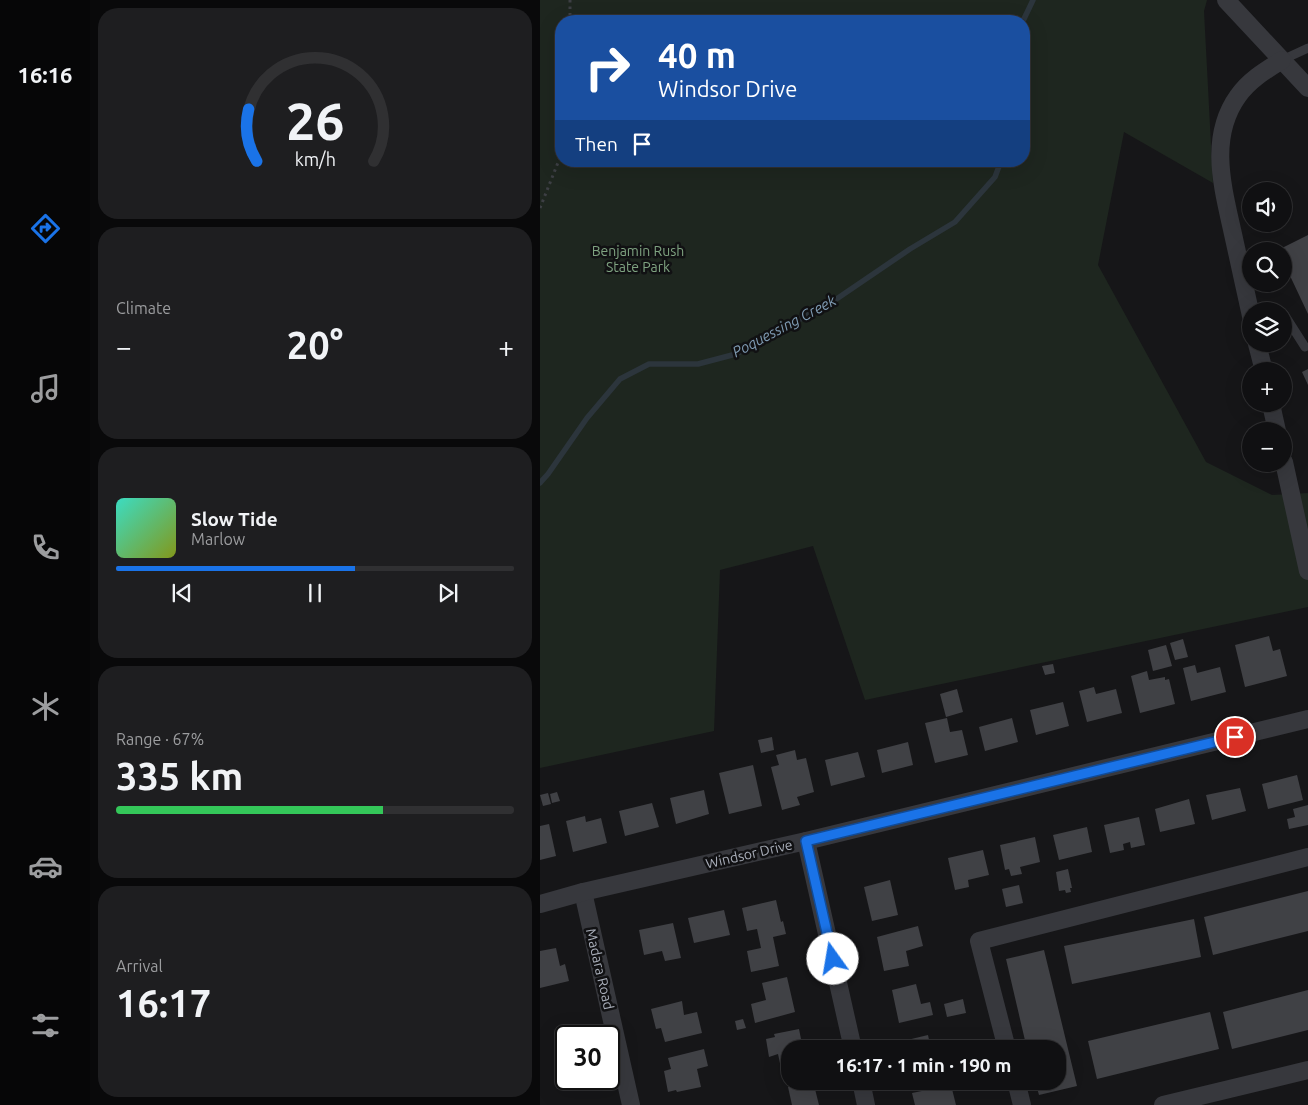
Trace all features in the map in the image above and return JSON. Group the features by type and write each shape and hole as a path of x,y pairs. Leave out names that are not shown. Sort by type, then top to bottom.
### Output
{"street":[{"path":"1226,0 1308,88"},
{"path":"1248,302 1221,179 1220,146 1230,110 1238,96 1262,73 1282,60"},
{"path":"1286,472 1308,571"},
{"name":"Windsor Drive","path":"540,904 583,892 806,841 1308,719"},
{"path":"806,841 852,1040"},
{"path":"1005,1040 979,941 1308,857"},
{"name":"Madara Road","path":"583,892 631,1105"},
{"path":"1163,1105 1308,1070"},
{"path":"863,1090 866,1105"},
{"path":"1018,1090 1022,1105"}],"lane":[{"path":"1282,60 1308,48"},
{"path":"1292,327 1305,348"}],"path":[{"path":"570,0 570,15"},
{"path":"540,208 556,167"}],"green space":[{"name":"Benjamin Rush State Park","path":"540,0 1207,0 1204,11 1213,183 1124,132 1098,265 1206,462 1272,495 1308,493 1308,607 865,700 813,546 720,570 714,731 540,768"}],"building":[{"path":"1308,235 1308,314 1292,280 1292,243"},
{"path":"1308,369 1308,385 1302,372"},
{"path":"1269,636 1273,651 1280,649 1287,676 1245,687 1235,645"},
{"path":"1183,639 1188,657 1175,660 1170,643"},
{"path":"1166,645 1172,666 1153,671 1148,650"},
{"path":"1053,664 1055,673 1045,675 1042,666"},
{"path":"1195,665 1197,673 1220,667 1226,692 1191,701 1183,668"},
{"path":"1147,671 1149,680 1165,677 1165,680 1169,679 1175,704 1140,713 1131,676"},
{"path":"1094,687 1096,694 1116,689 1122,713 1087,722 1079,691"},
{"path":"957,689 963,712 946,717 940,694"},
{"path":"1063,702 1069,726 1036,735 1030,710"},
{"path":"947,718 950,732 962,730 968,755 935,763 925,723"},
{"path":"1012,718 1018,742 985,751 979,727"},
{"path":"772,737 774,750 761,753 758,740"},
{"path":"908,742 913,765 882,773 877,750"},
{"path":"795,750 797,760 806,758 814,792 797,797 800,805 782,810 771,767 779,765 776,755"},
{"path":"858,752 865,777 831,786 825,760"},
{"path":"753,765 762,806 729,814 719,773"},
{"path":"1297,775 1303,800 1268,809 1262,784"},
{"path":"1240,788 1246,811 1212,820 1206,795"},
{"path":"704,790 709,814 676,824 670,798"},
{"path":"557,792 560,801 552,803 550,794"},
{"path":"548,793 551,804 543,806 540,795"},
{"path":"1189,799 1195,824 1160,832 1155,809"},
{"path":"652,803 659,827 625,836 619,811"},
{"path":"1308,805 1308,825 1289,829 1287,819 1295,817 1293,809"},
{"path":"585,816 586,822 601,818 607,843 573,852 566,821"},
{"path":"1139,817 1145,845 1131,848 1130,842 1123,844 1124,850 1110,853 1104,825"},
{"path":"549,824 556,856 540,860 540,826"},
{"path":"1087,827 1092,852 1059,860 1053,835"},
{"path":"1035,837 1040,862 1020,867 1022,874 1011,876 1009,869 1005,870 1000,845"},
{"path":"983,850 989,875 968,880 969,887 955,890 948,858"},
{"path":"1068,869 1072,888 1070,888 1071,892 1066,893 1065,890 1059,891 1056,872"},
{"path":"890,880 898,915 872,921 864,887"},
{"path":"1019,885 1023,903 1006,907 1002,889"},
{"path":"1308,891 1308,931 1213,955 1204,917"},
{"path":"776,900 786,934 773,937 779,966 751,972 747,951 761,948 757,929 747,931 742,908"},
{"path":"724,910 730,935 694,943 688,918"},
{"path":"1194,919 1201,957 1072,984 1064,946"},
{"path":"673,923 681,958 665,961 662,951 644,955 639,930"},
{"path":"918,926 923,946 906,951 909,966 884,971 877,937"},
{"path":"556,948 560,966 565,964 569,981 540,988 540,951"},
{"path":"1044,950 1066,1040 1025,1040 1006,959"},
{"path":"787,977 795,1012 755,1023 751,1004 766,1000 762,983"},
{"path":"916,984 921,1004 930,1002 933,1015 899,1023 892,990"},
{"path":"1308,990 1308,1030 1232,1049 1223,1012"},
{"path":"963,999 966,1013 947,1017 944,1004"},
{"path":"682,1001 684,1015 697,1012 702,1033 665,1042 661,1028 656,1029 651,1009"},
{"path":"1210,1012 1219,1049 1097,1079 1088,1041"},
{"path":"743,1019 746,1028 737,1030 735,1021"},
{"path":"799,1029 801,1040 781,1040 781,1068 778,1054 769,1057 766,1039 775,1037 774,1034"},
{"path":"928,1035 929,1040 907,1040"},
{"path":"1066,1041 1077,1086 1066,1089"},
{"path":"704,1049 708,1066 697,1069 701,1087 668,1092 664,1071 671,1069 668,1058"},
{"path":"789,1090 815,1090 819,1105 792,1105"},
{"path":"927,1090 952,1090 956,1105 915,1105 912,1093"},
{"path":"1038,1090 1060,1090 1039,1095"}],"waterway":[{"name":"Poquessing Creek","path":"1026,15 1033,0"},
{"name":"Poquessing Creek","path":"540,483 587,418 620,379 649,364 698,364 736,354 835,300 910,249 955,222 995,177 999,167"}],"route":[{"path":"833,959 806,841 1235,737"}]}
